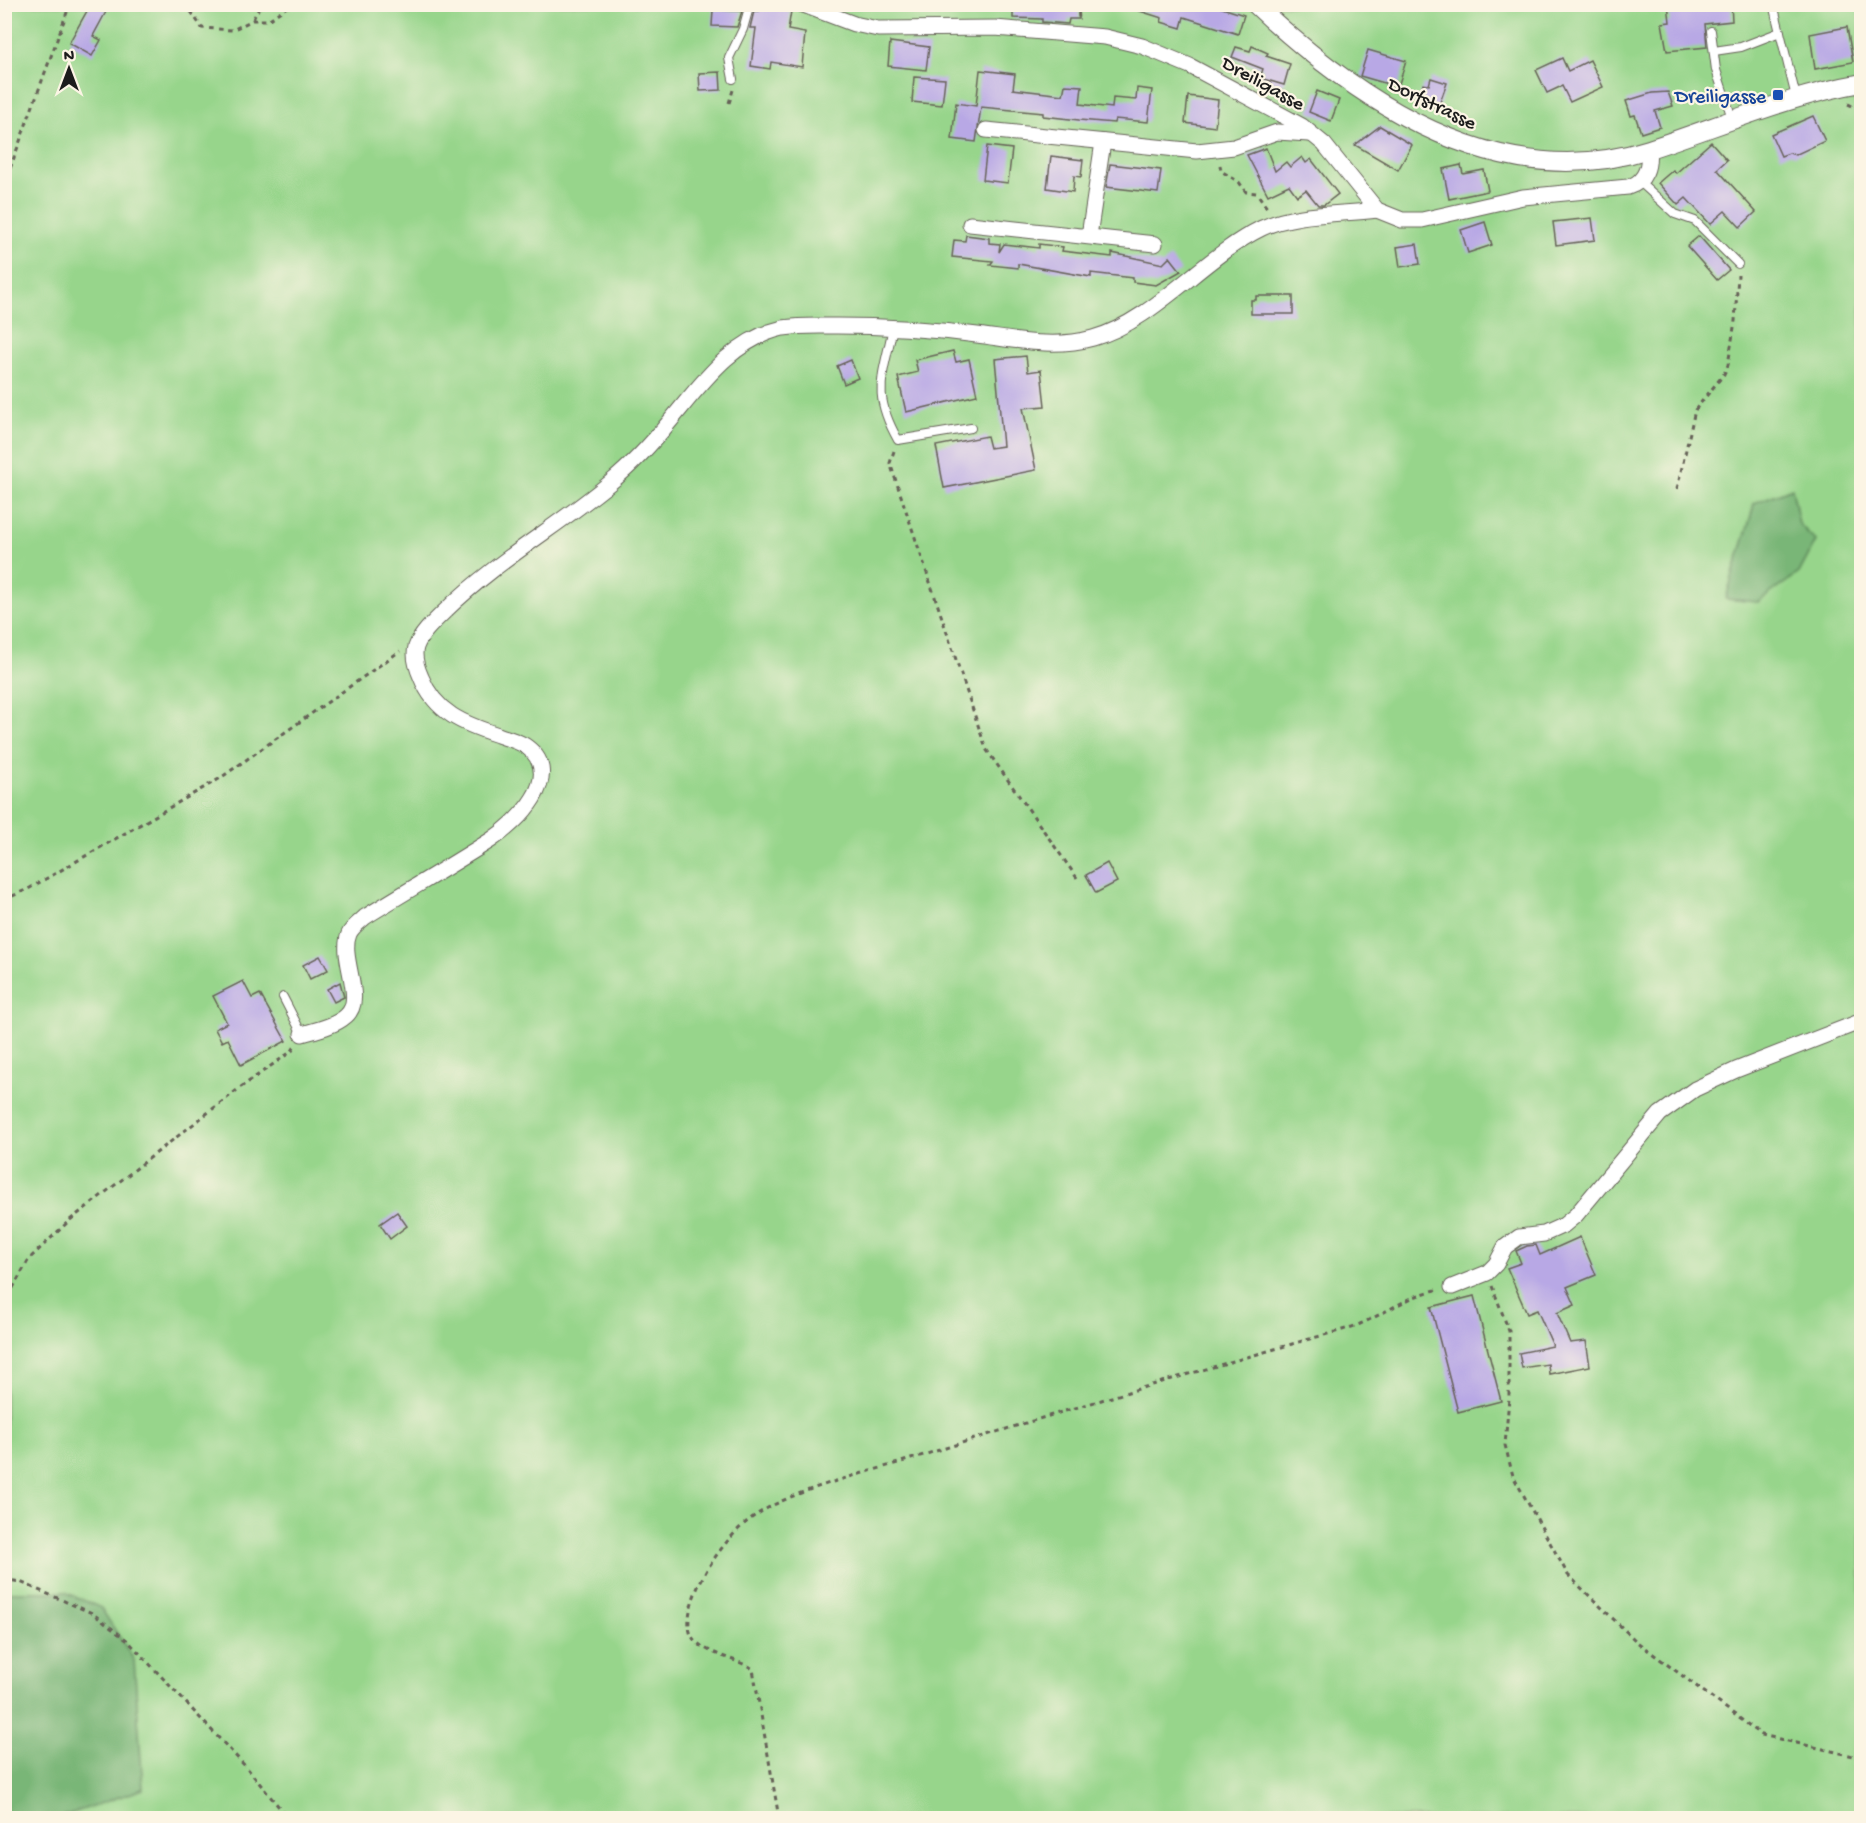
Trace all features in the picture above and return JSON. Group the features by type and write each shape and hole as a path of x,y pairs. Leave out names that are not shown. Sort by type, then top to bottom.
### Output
{"street":[{"name":"Dreiligasse","path":"801,4 854,24 878,29 995,28 1079,34 1124,41 1190,66 1273,108 1314,135 1330,151 1377,210"},
{"name":"Dorfstrasse","path":"1255,4 1354,87 1447,138 1511,158 1549,163 1607,159 1648,149 1796,97 1862,83"},
{"path":"986,130 1212,151 1234,147 1276,132 1295,131 1314,135"},
{"path":"1089,236 1103,142"},
{"path":"302,1034 326,1027 347,1016 353,1004 353,989 345,950 350,931 365,917 496,836 528,807 539,785 541,775 537,757 527,747 463,723 439,707 427,692 419,672 415,660 416,647 430,626 500,562 612,481 669,422 697,388 744,344 785,328 893,327 1044,344 1089,339 1118,328 1228,249 1272,224 1377,210 1402,220 1422,220 1500,201 1621,189 1640,181 1647,171 1648,149"},
{"path":"970,224 1155,244"},
{"path":"1452,1287 1487,1273 1496,1264 1505,1246 1519,1237 1544,1234 1564,1225 1576,1215 1660,1114 1695,1089 1736,1070 1862,1021"}],"lane":[{"path":"1773,4 1796,97"},
{"path":"733,79 729,62 743,29 746,7"},
{"path":"1711,31 1716,70 1732,118"},
{"path":"1714,51 1741,47 1780,32"},
{"path":"1640,181 1675,214 1695,221 1738,264"},
{"path":"893,327 880,394 885,417 898,441 971,428"},
{"path":"283,997 302,1034"}],"path":[{"path":"4,185 70,4"},
{"path":"186,4 202,28 232,30 253,20 268,20 291,4"},
{"path":"253,20 261,4"},
{"path":"1224,173 1239,182 1246,192 1257,192 1272,224"},
{"path":"1677,489 1682,479 1695,410 1724,374 1728,365 1735,321 1738,264"},
{"path":"898,441 890,463 986,749 1077,878"},
{"path":"4,900 30,888 219,779 400,651 416,647"},
{"path":"4,1304 28,1259 70,1220 241,1087 292,1051 302,1034"},
{"path":"1487,1273 1509,1331 1506,1444 1513,1476 1568,1575 1637,1642 1762,1735 1862,1758"},
{"path":"779,1818 753,1669 717,1655 696,1641 690,1632 695,1597 703,1575 717,1552 752,1518 771,1506 812,1491 1056,1413 1359,1324 1421,1294 1452,1287"},
{"path":"4,1579 20,1582 92,1613 128,1641 247,1768 288,1818"}],"green space":[{"path":"5,5 1861,5 1861,1818 5,1818"},
{"path":"1792,488 1799,524 1816,541 1799,573 1758,602 1726,599 1754,503"},
{"path":"4,1592 65,1592 101,1608 134,1660 143,1789 58,1818 5,1818"}],"building":[{"path":"91,4 107,10 93,36 101,40 92,56 69,43"},
{"path":"1013,4 1079,8 1079,19 1069,19 1068,24 1042,22 1042,19 1013,18"},
{"path":"1130,4 1210,4 1244,15 1238,34 1184,17 1181,28 1161,22 1162,18 1130,8"},
{"path":"1668,4 1731,4 1732,21 1705,24 1707,47 1667,51 1662,23 1670,22"},
{"path":"760,6 791,11 788,30 805,33 802,67 771,62 770,69 751,66 756,28 750,28 754,11 759,11"},
{"path":"713,10 742,11 737,27 712,26"},
{"path":"1847,27 1853,62 1815,69 1810,34"},
{"path":"890,42 929,47 926,70 888,66"},
{"path":"1252,46 1268,53 1266,56 1290,64 1284,85 1260,78 1263,69 1232,57 1236,47 1250,51"},
{"path":"1368,50 1406,61 1398,87 1360,76"},
{"path":"1562,58 1568,71 1590,60 1603,87 1570,102 1562,86 1547,93 1536,70"},
{"path":"980,70 1015,74 1013,89 1063,95 1065,85 1082,86 1080,104 1112,108 1113,98 1136,100 1137,88 1152,90 1148,122 1115,119 1114,123 1079,120 1043,116 1043,113 981,107 976,142 952,139 956,103 976,106"},
{"path":"720,72 721,90 700,91 699,73"},
{"path":"914,77 945,79 942,105 912,102"},
{"path":"1431,78 1447,83 1438,108 1418,101 1423,84 1429,85"},
{"path":"1317,91 1339,100 1331,121 1309,112"},
{"path":"1668,92 1673,106 1655,111 1660,127 1641,133 1635,115 1631,116 1626,101 1652,93"},
{"path":"1188,96 1218,100 1215,127 1185,123"},
{"path":"1813,116 1825,141 1795,155 1789,153 1781,156 1771,134"},
{"path":"1380,126 1412,145 1398,170 1355,145"},
{"path":"1711,142 1727,160 1717,169 1756,212 1740,227 1725,211 1710,224 1686,198 1678,205 1658,183 1673,170 1676,173"},
{"path":"987,146 1012,149 1008,183 983,180"},
{"path":"1266,148 1275,171 1286,162 1290,167 1302,157 1306,163 1311,159 1338,194 1324,205 1318,205 1306,190 1297,196 1289,185 1268,195 1247,155"},
{"path":"1051,156 1083,160 1081,177 1074,176 1073,192 1047,188"},
{"path":"1110,164 1161,170 1158,193 1106,187"},
{"path":"1461,165 1463,174 1484,170 1488,191 1449,199 1443,169"},
{"path":"1592,218 1595,240 1556,245 1553,222"},
{"path":"1485,222 1492,245 1468,253 1461,230"},
{"path":"966,235 989,238 989,243 1000,244 999,252 1004,244 1039,248 1039,244 1063,247 1062,251 1112,257 1112,253 1163,264 1170,257 1181,271 1156,285 1133,282 1133,278 1091,273 1091,277 1018,264 1018,268 990,265 993,261 952,257 954,240 965,241"},
{"path":"1699,236 1729,270 1717,280 1687,246"},
{"path":"1417,244 1420,264 1400,267 1397,247"},
{"path":"1256,296 1293,296 1293,314 1251,314 1251,300 1256,300"},
{"path":"953,351 956,362 969,359 977,395 906,412 898,377 918,372 915,360"},
{"path":"1026,356 1028,372 1041,370 1045,406 1023,408 1036,470 944,488 936,446 987,436 990,448 1003,446 995,359"},
{"path":"851,360 858,378 844,384 837,366"},
{"path":"1107,863 1117,882 1096,893 1086,875"},
{"path":"320,956 328,970 310,979 303,965"},
{"path":"243,981 252,998 260,994 286,1041 241,1065 228,1039 222,1042 215,1029 227,1023 213,996"},
{"path":"340,982 344,997 334,1002 327,989"},
{"path":"397,1212 407,1226 390,1239 380,1224"},
{"path":"1580,1237 1596,1275 1567,1287 1575,1305 1557,1313 1570,1343 1586,1341 1590,1366 1549,1374 1548,1364 1522,1368 1519,1353 1553,1346 1537,1310 1527,1314 1507,1268 1521,1263 1516,1251 1527,1246 1536,1245 1540,1255"},
{"path":"1474,1296 1501,1401 1458,1412 1431,1307"}],"place":[{"name":"Dreiligasse","path":"1778,95"}]}
